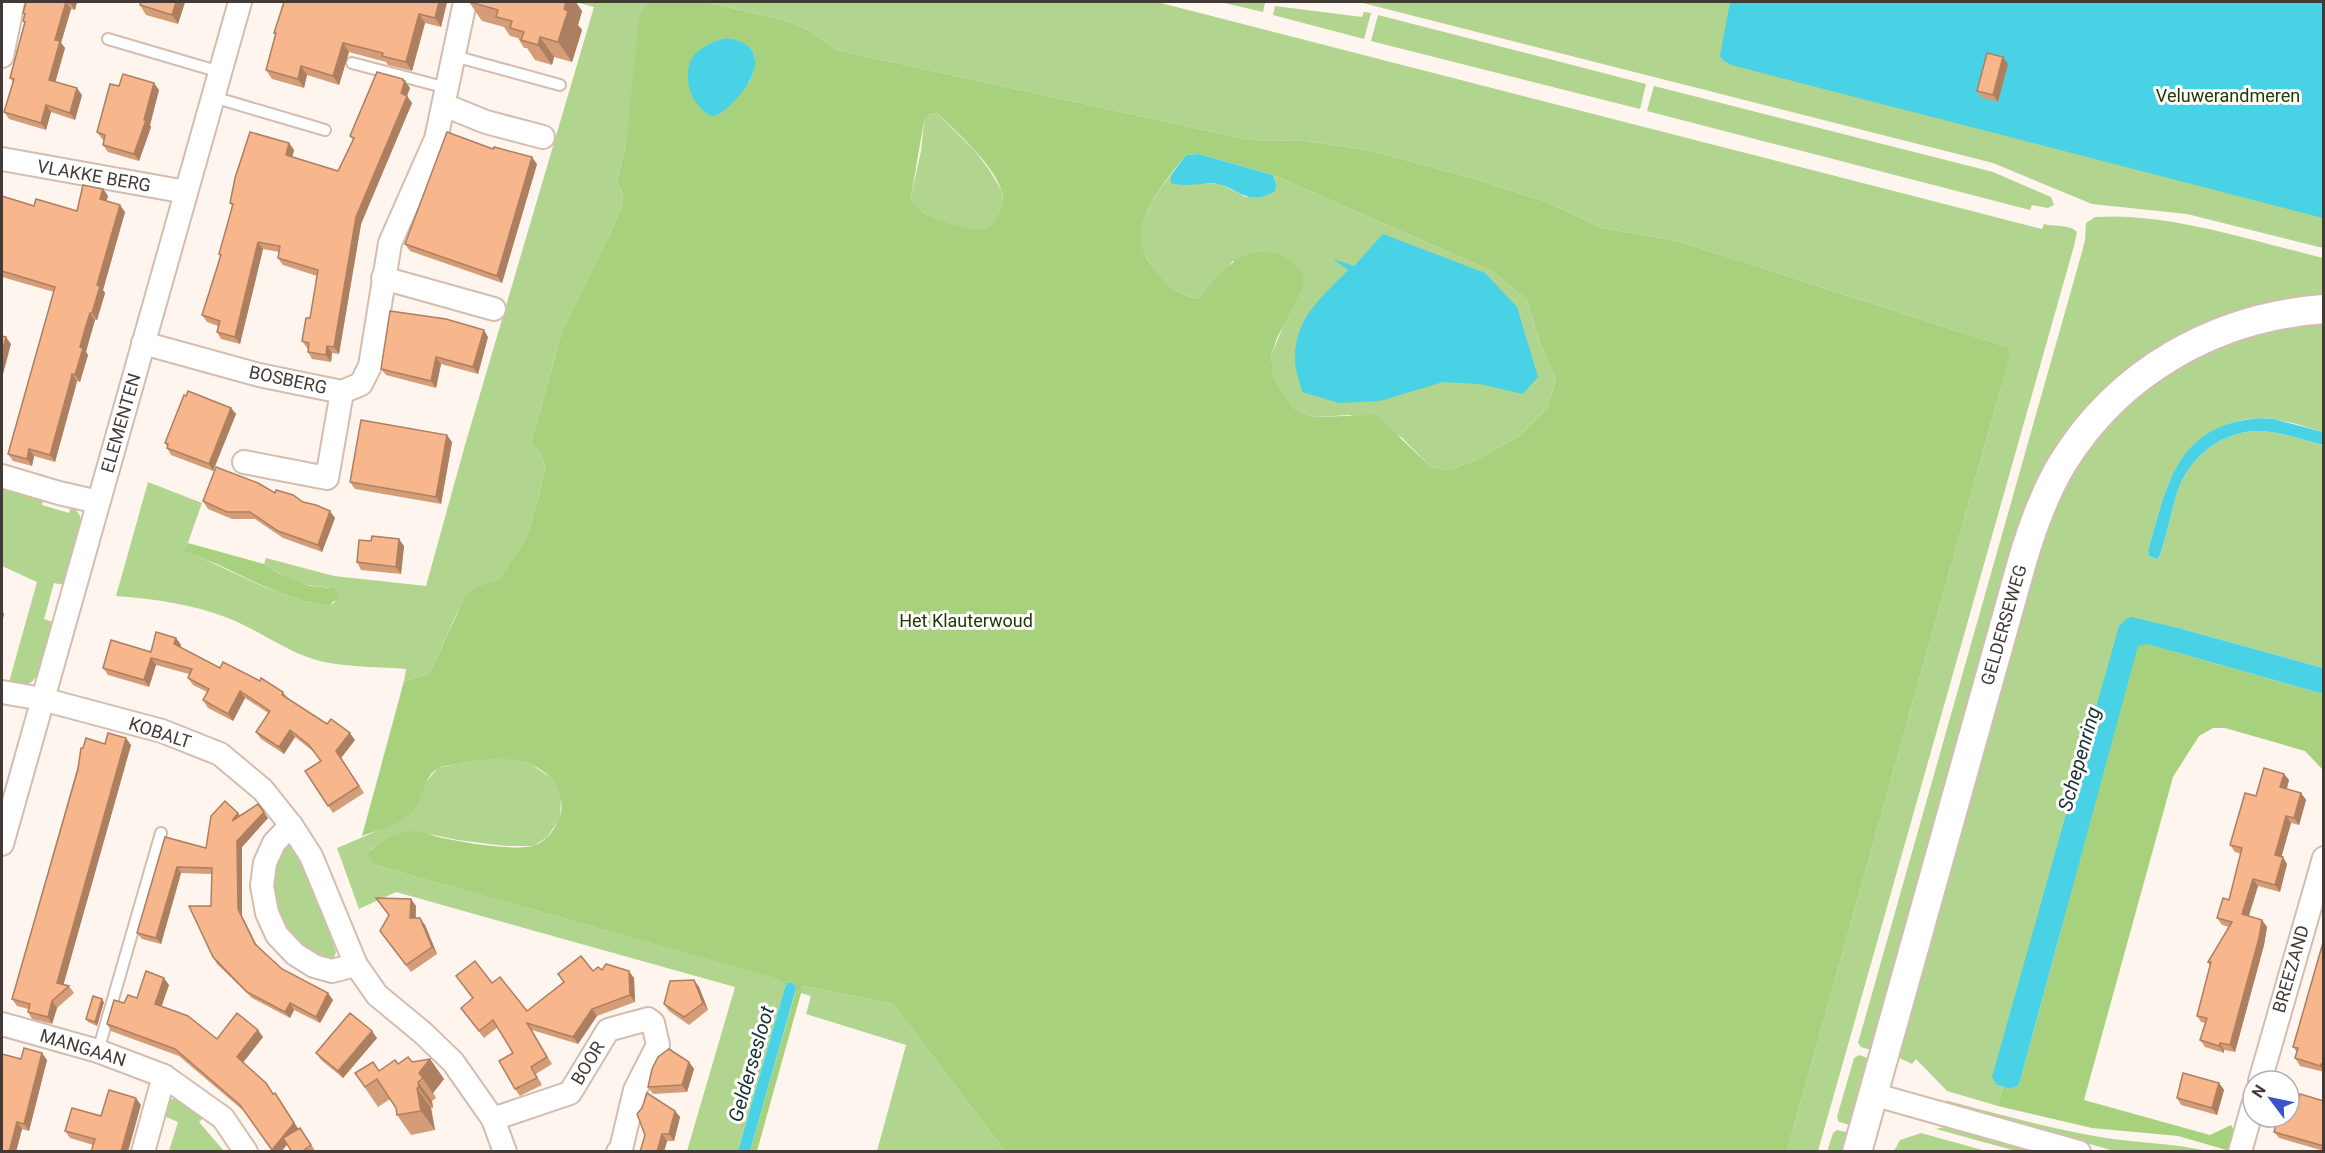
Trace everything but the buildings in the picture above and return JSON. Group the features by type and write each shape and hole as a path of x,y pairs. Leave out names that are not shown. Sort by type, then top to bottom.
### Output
{"street":[{"path":"2,56 13,2"},
{"name":"ELEMENTEN","path":"2,844 240,2"},
{"name":"BOSBERG","path":"143,343 259,375 342,392 361,384 370,366 390,243 436,139 465,2"},
{"path":"446,96 486,122 543,136"},
{"name":"VLAKKE BERG","path":"2,159 186,192"},
{"path":"383,278 494,309"},
{"name":"GELDERSEWEG","path":"1857,1152 2028,544 2062,464 2088,429 2118,395 2188,346 2218,331 2251,320 2292,312 2324,309"},
{"path":"244,462 327,478 342,392"},
{"path":"2,476 98,502"},
{"name":"KOBALT","path":"2,692 42,699 162,731 220,754 263,790 291,825 311,856 356,965 377,995 423,1033 453,1062 493,1119 505,1152"},
{"path":"291,825 274,843 266,862 262,886 267,913 277,935 295,954 314,966 332,971 356,965"},
{"name":"BREEZAND","path":"2263,1069 2324,858"},
{"name":"BOOR","path":"493,1119 570,1093 608,1030 648,1019 653,1023 658,1045 635,1090 621,1149 618,1152"},
{"name":"MANGAAN","path":"2,1024 98,1051 164,1076 223,1118 246,1152"},
{"path":"143,1152 164,1076"},
{"path":"1872,1094 2079,1152"},
{"path":"2240,1152 2246,1129"}],"lane":[{"path":"108,39 220,72"},
{"path":"454,56 560,85"},
{"path":"352,63 446,96"},
{"path":"213,97 325,130"},
{"path":"98,1051 161,833"}],"green space":[{"path":"575,2 648,2 626,145 617,182 622,192 623,202 562,331 531,443 540,453 545,466 527,536 500,581 479,585 458,611 429,674 404,681 406,669 355,666 311,659 240,623 214,613 173,603 116,596 148,482 202,503 185,551 273,591 329,606 335,602 329,587 303,584 287,577 264,564 266,558 334,576 426,586 465,445 594,7"},
{"name":"Het Klauterwoud","path":"648,2 705,2 784,20 807,29 837,50 1250,140 1306,141 1373,151 1547,202 1602,228 1678,241 2007,347 2010,352 2000,391 1787,1151 1005,1151 893,1004 803,986 757,1151 750,1151 796,990 793,983 788,982 785,987 781,980 372,864 368,854 372,849 389,838 410,831 499,847 533,846 545,839 554,829 560,816 561,799 557,788 542,770 520,761 485,759 439,768 429,777 411,813 394,824 362,836 404,681 429,674 465,597 479,585 500,580 527,536 545,466 540,453 531,443 562,331 623,202 622,192 617,182 626,145 639,17","holes":["727,38 744,44 753,53 755,65 749,83 710,44","937,113 964,139 992,171 998,182 1002,192 1001,206 996,219 986,228 966,228 933,218 918,208 911,197 924,121 930,114","1199,154 1273,175 1492,271 1527,300 1540,343 1556,380 1547,408 1519,436 1476,460 1450,470 1431,467 1376,415 1313,417 1294,408 1274,378 1271,356 1277,338 1303,287 1303,273 1280,255 1267,252 1255,253 1233,262 1199,299 1179,292 1169,285 1145,255 1141,240 1146,214 1161,188 1186,155"]},
{"path":"705,2 1157,2 2042,229 2044,224 2066,227 2077,232 1818,1151 1787,1151 2000,391 2007,347 1678,241 1602,228 1547,202 1373,151 1306,141 1250,140 837,50 807,29 784,20"},
{"path":"1220,2 1260,2 1265,3 1263,12"},
{"name":"Veluwerandmeren","path":"1359,2 2323,2 2323,248 2187,214 2092,204 1993,163"},
{"path":"1275,6 1362,17 1364,12 1371,13 1364,39 1273,15"},
{"path":"1378,15 1646,84 1640,109 1371,41"},
{"path":"1654,86 1993,172 2051,197 2054,205 2048,208 2032,205 2030,210 1647,111"},
{"path":"937,113 974,150 1002,191 1002,204 997,220 976,232 934,220 915,206 911,196 921,151 924,121 930,114"},
{"path":"1171,175 1171,183 1220,184 1246,197 1276,184 1273,175 1492,271 1527,300 1540,343 1556,380 1547,408 1519,436 1476,460 1450,470 1431,467 1401,437 1350,415 1313,417 1294,408 1274,378 1271,356 1288,314 1233,261 1199,299 1185,295 1169,286 1144,254 1141,244 1143,223 1152,201"},
{"path":"2095,217 2123,217 2180,223 2323,258 2323,297 2254,307 2202,324 2073,428 1874,1051 1861,1047 1858,1043 2082,252 2086,223"},
{"path":"2323,320 2323,432 2280,420 2260,418 2233,423 2203,438 2179,464 2170,480 2148,551 2149,556 2157,559 2159,557 2180,485 2193,463 2223,439 2260,431 2323,445 2323,668 2182,629 1997,1085 2003,1087 1998,1106 1947,1091 1916,1059 1912,1064 1895,1056 2035,557 2060,489 2096,434 2164,373 2248,334"},
{"path":"2,482 44,494 42,505 69,513 72,504 80,516 81,523 64,585 54,583 44,619 53,622 41,666 33,681 26,685 9,682 37,582 2,566"},
{"path":"188,543 264,564 280,574 310,586 334,588 338,597 329,606 299,600 184,551"},
{"path":"2142,644 2323,694 2323,770 2305,751 2225,728 2213,728 2199,736 2173,777 2084,1100 2210,1135 2231,1125 2236,1133 2230,1151 2178,1136 2092,1128 1998,1106 2003,1087 2010,1089 2019,1085 2138,646"},
{"path":"484,758 515,759 532,765 550,777 559,788 560,819 547,837 534,846 505,846 458,840 415,831 383,841 372,848 369,854 372,864 782,980 785,987 738,1151 687,1151 735,987 396,892 359,909 337,848 396,823 421,794 424,784 438,768"},
{"path":"284,842 292,844 307,870 336,952 334,958 329,962 315,957 290,937 273,906 273,859"},
{"path":"803,986 893,1004 1005,1151 877,1151 906,1045 806,1014 811,996 801,993"},
{"path":"1859,1055 1871,1059 1853,1126 1839,1122 1837,1117 1854,1058"},
{"path":"180,1097 205,1116 199,1122 224,1151 169,1151 178,1122 164,1116 169,1100"},
{"path":"1945,1100 2085,1134 2206,1151 2114,1151 1951,1105"},
{"path":"1944,1127 2033,1151 2016,1151 1936,1129"},
{"path":"1837,1130 1850,1133 1845,1151 1827,1152 1833,1133"},
{"path":"1921,1133 1986,1151 1894,1151 1900,1140"}],"water":[{"name":"Veluwerandmeren","path":"1730,2 2323,2 2323,218 1731,65 1720,56"},
{"path":"727,38 746,45 754,55 755,68 741,94 721,113 714,116 704,111 692,96 688,83 689,68 691,61 700,50"},
{"path":"1199,154 1273,175 1276,184 1275,191 1264,196 1253,197 1218,184 1171,183 1171,175 1186,155"},
{"path":"1383,234 1485,273 1517,307 1538,377 1523,394 1479,384 1443,382 1380,401 1339,403 1302,392 1295,360 1299,332 1311,309 1348,270 1333,259 1354,266"},
{"path":"2261,418 2274,419 2323,432 2323,445 2260,431 2235,435 2212,446 2193,463 2180,485 2159,557 2157,559 2149,556 2148,551 2155,526 2170,481 2180,462 2193,445 2211,432 2233,423"},
{"path":"2131,617 2323,668 2323,694 2147,644 2138,646 2019,1085 2010,1089 1997,1085 1992,1077 2119,626"},
{"path":"788,982 793,983 796,989 750,1151 738,1151 785,987"}],"water label":[{"name":"Schepenring","path":"2079,759"},
{"name":"Geldersesloot","path":"751,1064"}]}
